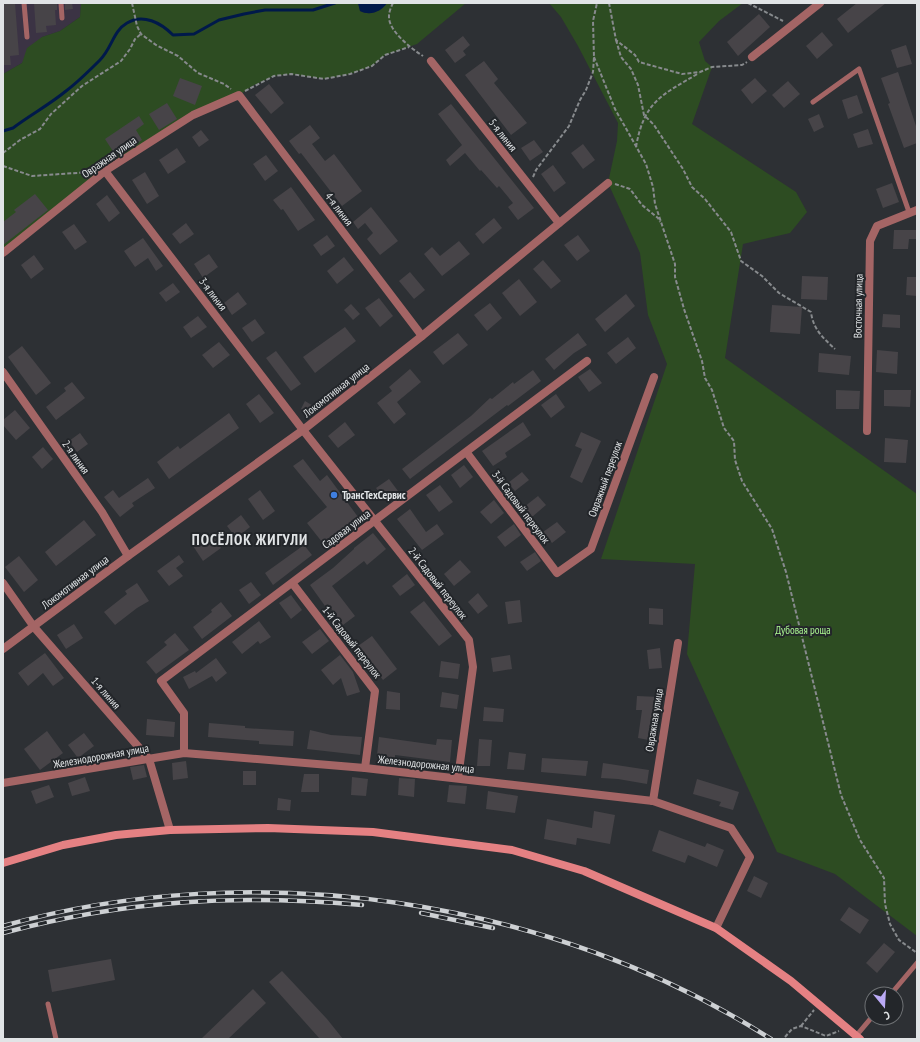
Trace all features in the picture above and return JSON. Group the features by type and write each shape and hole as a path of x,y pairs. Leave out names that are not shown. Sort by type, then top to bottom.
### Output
{"street":[{"path":"752,57 820,3"},
{"name":"5-я линия","path":"431,61 559,223"},
{"name":"Овражная улица","path":"3,253 105,171 193,115 239,95"},
{"name":"4-я линия","path":"239,95 422,336"},
{"name":"3-я линия","path":"105,171 303,430"},
{"name":"Локомотивная улица","path":"3,648 34,627 128,556 303,430 422,336 608,183"},
{"name":"Восточная улица","path":"868,431 870,241 877,226 913,211"},
{"name":"Садовая улица","path":"184,753 184,713 161,681 293,584 587,362"},
{"name":"2-я линия","path":"3,372 102,512 128,556"},
{"name":"Овражный переулок","path":"557,573 591,549 654,377"},
{"name":"2-й Садовый переулок","path":"303,430 469,640 473,667 458,778"},
{"name":"3-й Садовый переулок","path":"467,453 557,573"},
{"name":"1-я линия","path":"3,583 34,627 149,759 170,830"},
{"name":"1-й Садовый переулок","path":"293,584 375,691 365,768"},
{"name":"Овражная улица","path":"653,801 678,643"},
{"name":"Железнодорожная улица","path":"3,784 184,753 365,768 653,801 731,828 750,857 716,928"},
{"path":"3,863 63,845 116,835 170,830 268,828 373,832 512,850 584,871 716,928 819,1004 858,1037"}],"lane":[{"path":"24,3 27,37"},
{"path":"61,3 62,18"},
{"path":"813,102 859,69 913,211"},
{"path":"898,986 917,963"},
{"path":"48,1004 56,1039"},
{"path":"858,1037 866,1026"}],"path":[{"path":"132,3 136,26 140,34 156,45 178,56 198,74 224,84 239,95 274,76 291,74 324,79 350,74 372,66 385,54 409,47"},
{"path":"393,3 389,17 392,27 409,47 431,61"},
{"path":"530,186 536,170 569,126 593,72 593,21 597,3"},
{"path":"609,3 621,58 630,68 638,84 642,99 644,115 636,148"},
{"path":"748,3 793,25"},
{"path":"3,153 20,140 40,129 51,114 87,82 121,61 135,39 140,34"},
{"path":"616,40 635,55 639,62 682,74 700,72"},
{"path":"594,57 615,109 646,164 653,187 656,204 675,264 675,277 684,309 718,415 724,428 734,441 735,460 742,481 772,529 786,572 842,795 860,840 884,878 886,904 890,924 899,940 917,953"},
{"path":"644,115 665,92 700,72 712,67 742,65 752,57"},
{"path":"644,115 654,125 683,169 692,187 705,199 731,232 741,261 762,276 779,293 811,312 812,323 820,334 835,349"},
{"path":"3,166 32,176 105,171"},
{"path":"608,183 618,184 630,189 642,205 658,218 665,233"},
{"path":"785,1036 792,1029 800,1026 819,1004"},
{"path":"800,1026 826,1036 838,1033 845,1026"}],"shaded area":[{"path":"3,3 81,3 80,17 60,31 42,37 22,63 3,74"}],"green space":[{"path":"81,3 358,3 360,11 371,13 378,11 387,3 466,3 417,44 385,55 372,66 350,74 324,79 291,74 274,76 254,85 239,95 193,115 105,171 3,253 3,74 22,63 27,48 42,37 60,31 80,17"},
{"name":"Дубовая роща","path":"549,3 743,3 719,21 699,42 705,61 712,67 692,124 796,192 807,212 790,233 743,244 725,358 917,494 917,936 835,874 777,852 687,654 695,564 601,559 667,364 648,315 640,253 608,183 617,141 618,123 578,46 561,17"}],"water":[{"path":"358,3 387,3 382,9 368,13 360,11"}],"building":[{"path":"3,3 15,3 19,55 10,56 11,65 3,65"},
{"path":"34,3 57,3 57,10 55,10 56,25 46,26 47,32 36,33"},
{"path":"65,3 72,3 73,9 65,10"},
{"path":"857,3 886,3 848,33 837,19"},
{"path":"759,14 770,27 738,56 727,42"},
{"path":"822,32 833,45 817,59 806,46"},
{"path":"463,36 470,45 463,51 466,55 455,63 445,50"},
{"path":"906,45 912,64 897,68 891,50"},
{"path":"484,61 498,79 494,83 527,123 511,135 465,75"},
{"path":"898,72 917,129 917,143 904,148 888,104 890,103 881,78"},
{"path":"180,78 202,86 195,105 173,96"},
{"path":"755,78 767,91 752,104 741,90"},
{"path":"788,81 800,94 784,108 772,95"},
{"path":"269,84 284,103 271,114 255,95"},
{"path":"857,95 863,113 848,119 842,100"},
{"path":"167,103 177,119 159,130 149,114"},
{"path":"451,104 534,208 518,220 508,207 513,203 499,186 497,188 465,153 450,166 446,160 462,145 438,114"},
{"path":"819,114 824,127 814,132 808,119"},
{"path":"139,116 144,124 136,130 142,140 116,156 105,139"},
{"path":"310,125 320,138 312,144 325,161 334,154 362,191 342,206 301,153 299,154 289,141"},
{"path":"868,129 873,144 858,148 853,134"},
{"path":"201,130 209,140 199,147 192,137"},
{"path":"534,140 543,152 530,161 521,148"},
{"path":"583,144 595,160 583,169 571,153"},
{"path":"177,148 186,162 168,174 159,160"},
{"path":"266,155 278,171 265,181 253,164"},
{"path":"553,165 566,183 554,192 541,174"},
{"path":"145,172 159,196 147,204 132,180"},
{"path":"892,183 899,202 883,208 876,189"},
{"path":"291,187 315,220 298,231 283,209 281,210 273,200"},
{"path":"35,194 48,210 3,245 3,222 16,212 14,210"},
{"path":"107,195 120,213 109,222 96,204"},
{"path":"371,207 398,241 380,255 367,239 373,233 365,223 358,229 353,222"},
{"path":"494,218 502,228 483,244 475,234"},
{"path":"186,223 194,234 180,244 172,234"},
{"path":"74,224 87,242 75,250 62,232"},
{"path":"894,230 917,230 917,239 909,239 908,249 893,249"},
{"path":"327,235 335,246 321,256 313,245"},
{"path":"578,235 590,251 577,261 564,245"},
{"path":"143,238 163,266 156,271 148,258 135,267 124,251"},
{"path":"459,241 470,254 442,276 424,254 432,247 440,256"},
{"path":"209,254 218,267 203,278 194,264"},
{"path":"34,255 44,269 31,279 21,265"},
{"path":"344,257 354,270 337,284 327,271"},
{"path":"543,260 561,281 551,289 533,269"},
{"path":"410,272 425,290 414,299 399,281"},
{"path":"802,276 828,277 827,300 801,299"},
{"path":"907,277 917,277 917,296 906,295"},
{"path":"519,279 537,302 520,316 502,293"},
{"path":"173,283 180,292 166,302 159,293"},
{"path":"238,292 247,304 232,315 224,303"},
{"path":"626,294 635,306 605,332 595,319"},
{"path":"379,298 393,316 380,327 365,308"},
{"path":"490,303 502,318 487,331 474,315"},
{"path":"351,304 360,314 353,320 344,310"},
{"path":"772,305 802,307 800,334 770,332"},
{"path":"883,314 900,315 900,328 882,327"},
{"path":"198,316 207,327 191,338 183,327"},
{"path":"255,319 265,333 252,342 242,328"},
{"path":"345,327 356,341 315,373 303,357"},
{"path":"458,333 468,345 443,365 433,352"},
{"path":"578,333 587,345 574,353 554,370 545,359"},
{"path":"628,337 636,348 616,364 607,353"},
{"path":"219,342 230,355 213,368 202,355"},
{"path":"22,346 51,383 36,395 8,357"},
{"path":"877,350 898,352 897,374 876,372"},
{"path":"276,351 301,384 291,391 266,358"},
{"path":"819,353 851,356 849,375 818,372"},
{"path":"410,369 421,382 397,402 406,414 394,424 377,403 392,391 389,387"},
{"path":"590,369 602,383 589,392 578,377"},
{"path":"533,370 541,381 410,479 402,469 471,416 490,398 492,399 513,382 514,384"},
{"path":"72,382 85,398 56,420 46,407 66,391 64,388"},
{"path":"836,390 860,391 859,409 836,409"},
{"path":"884,390 911,390 910,407 884,406"},
{"path":"259,394 274,413 260,423 246,404"},
{"path":"556,394 565,407 551,418 541,405"},
{"path":"305,401 315,407 310,414 301,409"},
{"path":"15,410 30,428 16,440 3,425 3,420"},
{"path":"229,413 239,428 169,479 157,462 178,446 180,449"},
{"path":"345,422 355,435 338,448 328,436"},
{"path":"523,422 531,435 505,453 507,457 493,466 482,451"},
{"path":"581,432 601,441 582,483 570,477 582,449 575,446"},
{"path":"80,433 88,444 77,452 69,441"},
{"path":"885,438 908,440 906,463 884,462"},
{"path":"43,447 53,459 42,469 32,457"},
{"path":"303,459 320,481 327,475 361,521 326,547 307,523 327,507 293,466"},
{"path":"464,465 473,477 460,488 451,475"},
{"path":"522,472 529,480 515,491 508,483"},
{"path":"148,478 155,488 132,503 134,506 120,517 104,497 113,490 119,498"},
{"path":"389,479 398,491 386,500 376,488"},
{"path":"440,485 453,502 439,512 426,495"},
{"path":"260,490 275,511 263,520 248,499"},
{"path":"538,496 546,505 532,517 524,507"},
{"path":"494,500 504,513 491,524 480,512"},
{"path":"410,509 426,532 437,524 444,534 422,550 397,519"},
{"path":"241,515 250,527 236,538 227,526"},
{"path":"84,520 96,535 56,566 45,552"},
{"path":"557,522 566,532 552,543 543,532"},
{"path":"514,524 521,535 505,547 497,537"},
{"path":"373,533 386,549 367,565 364,561 332,586 355,616 343,625 328,604 325,606 310,585 333,568 354,548"},
{"path":"211,534 221,548 203,561 193,546"},
{"path":"304,545 312,555 273,585 265,573"},
{"path":"535,552 541,561 527,571 520,562"},
{"path":"179,555 184,562 176,568 183,576 169,586 157,571"},
{"path":"19,556 38,580 24,592 5,567"},
{"path":"460,560 471,572 454,586 444,574"},
{"path":"407,574 415,585 400,596 392,586"},
{"path":"251,582 261,595 249,604 239,590"},
{"path":"137,583 149,601 137,608 115,625 104,612 127,594 125,591"},
{"path":"478,593 488,606 478,614 468,602"},
{"path":"291,595 302,610 291,619 279,603"},
{"path":"520,600 522,622 508,624 505,602"},
{"path":"424,601 452,636 439,646 410,612"},
{"path":"221,602 232,616 202,639 193,627 212,612 211,610"},
{"path":"649,608 663,609 663,625 649,624"},
{"path":"259,621 271,637 260,644 258,641 242,654 232,642"},
{"path":"74,624 83,638 66,649 57,635"},
{"path":"320,629 329,641 312,654 302,642"},
{"path":"175,633 189,650 156,674 146,662 167,645 164,642"},
{"path":"372,636 397,669 383,680 358,646"},
{"path":"660,648 662,668 649,669 647,650"},
{"path":"45,653 64,678 53,686 43,673 28,686 18,673"},
{"path":"340,655 353,672 360,692 347,696 341,678 333,685 321,670"},
{"path":"510,655 512,669 493,672 491,658"},
{"path":"216,658 227,673 216,682 212,676 189,689 183,677 195,671 196,673"},
{"path":"441,661 460,664 458,679 439,677"},
{"path":"387,691 400,693 400,710 386,709"},
{"path":"442,692 459,695 457,709 440,707"},
{"path":"637,696 659,697 654,741 638,738 642,710 636,710"},
{"path":"484,707 504,709 503,722 483,721"},
{"path":"147,719 175,722 174,737 146,735"},
{"path":"209,723 245,726 245,728 294,731 293,746 259,744 259,741 208,737"},
{"path":"310,730 331,735 362,737 360,755 307,749"},
{"path":"47,731 63,753 40,770 24,749"},
{"path":"84,733 94,746 78,758 68,745"},
{"path":"379,737 436,745 437,739 452,740 450,762 395,755 395,758 377,755"},
{"path":"479,739 492,740 490,766 477,766"},
{"path":"509,752 526,754 524,770 507,769"},
{"path":"542,758 588,761 586,776 541,772"},
{"path":"186,761 188,778 173,780 172,763"},
{"path":"603,763 649,770 647,784 618,779 601,778"},
{"path":"144,765 147,777 133,780 130,767"},
{"path":"243,771 256,771 256,785 243,785"},
{"path":"304,774 319,774 319,792 301,792"},
{"path":"85,777 90,791 72,796 68,783"},
{"path":"352,777 368,779 366,796 351,795"},
{"path":"399,778 415,779 414,797 398,795"},
{"path":"697,779 739,792 733,810 719,806 721,802 693,794"},
{"path":"49,785 54,797 36,804 31,791"},
{"path":"449,785 467,786 465,804 447,802"},
{"path":"488,791 518,796 515,813 486,809"},
{"path":"278,798 291,800 290,811 277,810"},
{"path":"594,811 615,815 610,844 577,838 576,845 544,839 547,819 592,828"},
{"path":"659,830 705,847 707,843 724,850 717,867 688,855 685,863 652,851"},
{"path":"754,876 768,883 761,898 747,891"},
{"path":"849,907 869,920 860,934 840,920"},
{"path":"884,943 895,952 877,973 866,963"},
{"path":"111,959 115,980 52,992 48,970"},
{"path":"282,971 327,1019 343,1039 320,1039 269,982"},
{"path":"253,989 266,1003 228,1039 201,1039"}],"waterway":[{"path":"3,131 13,128 75,84 100,60 122,26 133,20 145,19 152,21 173,35 194,34 219,20 244,14 265,10 313,10 335,3"}],"railway":[{"path":"3,926 99,905 198,894 298,893 398,903 497,923 593,952 685,991 771,1039"},
{"path":"3,933 93,913 181,902 270,900 362,905"},
{"path":"421,913 493,928"}],"place":[{"name":"ТрансТехСервис","path":"334,495"}],"district":[{"name":"ПОСЁЛОК ЖИГУЛИ","path":"250,540"}]}
